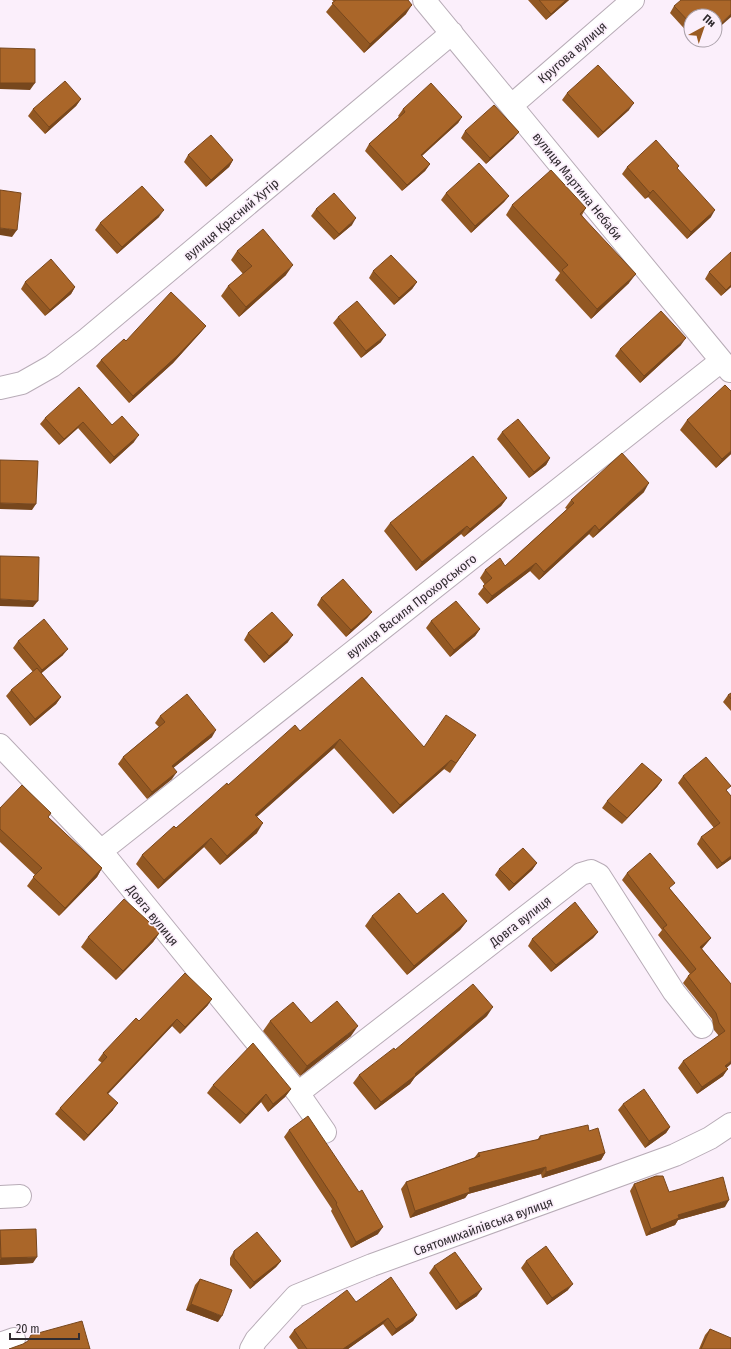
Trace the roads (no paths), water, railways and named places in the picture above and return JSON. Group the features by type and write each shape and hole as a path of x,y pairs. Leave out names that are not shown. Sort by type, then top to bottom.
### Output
{"street":[{"name":"вулиця Мартина Небаби","path":"424,0 726,366"},
{"name":"Кругова вулиця","path":"512,105 633,0"},
{"name":"вулиця Красний Хутір","path":"0,388 22,383 28,380 52,366 82,344 452,33"},
{"name":"вулиця Василя Прохорського","path":"101,851 726,366"},
{"name":"Довга вулиця","path":"0,745 101,851 298,1093 325,1132"},
{"name":"Довга вулиця","path":"298,1093 581,874 591,871 599,875 674,992 702,1027"},
{"name":"Святомихайлівська вулиця","path":"251,1349 256,1340 296,1296 372,1265 675,1155 710,1138 731,1124"}]}
